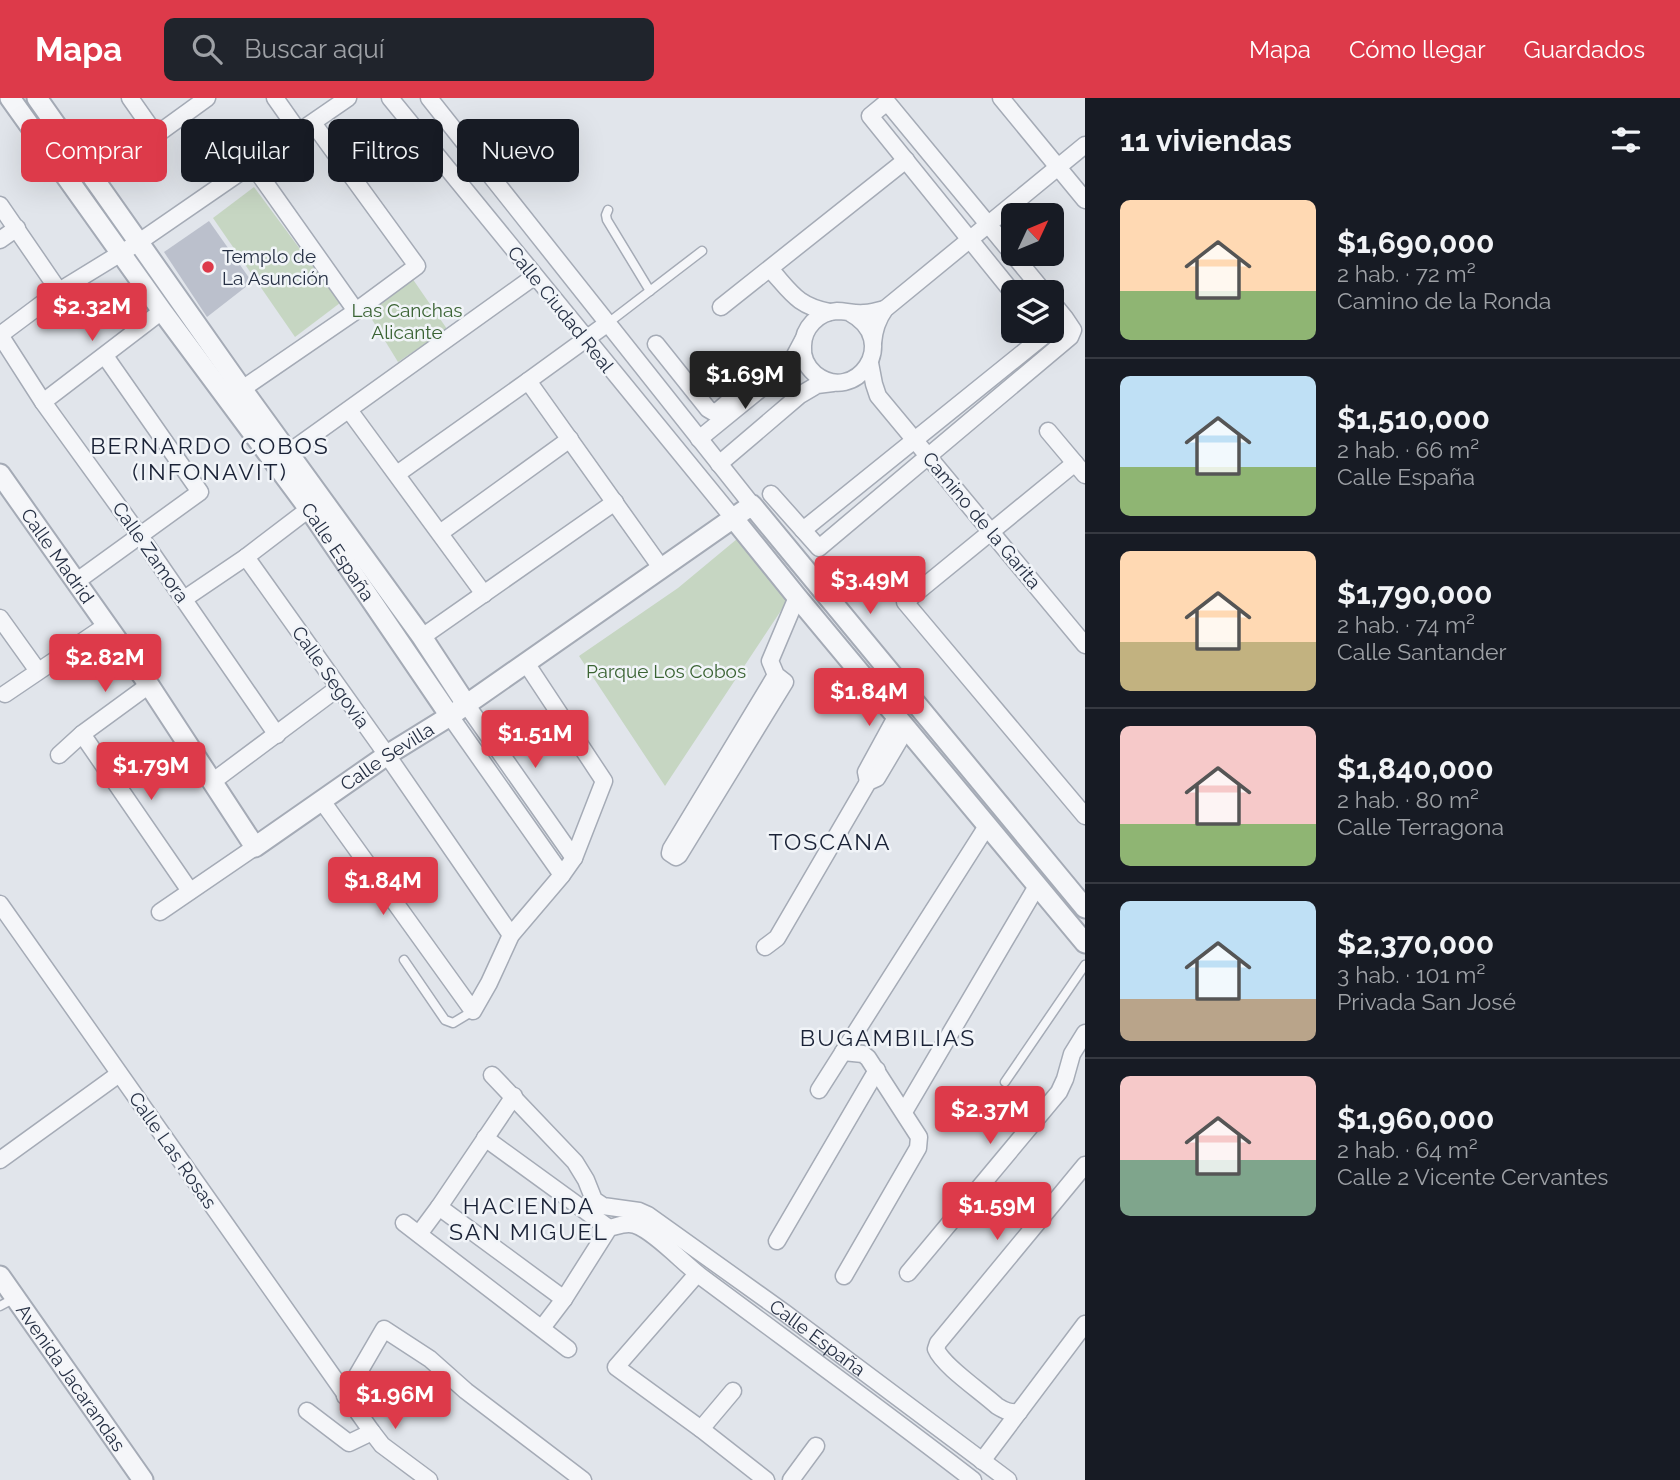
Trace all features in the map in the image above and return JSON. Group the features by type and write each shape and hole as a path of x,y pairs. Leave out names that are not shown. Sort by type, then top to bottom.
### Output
{"street":[{"name":"Calle España","path":"10,98 162,311 234,394 422,637 458,710 562,876"},
{"name":"Calle España","path":"37,98 52,119"},
{"path":"130,98 145,119"},
{"path":"167,127 207,98"},
{"path":"275,98 297,119"},
{"path":"314,121 348,98"},
{"name":"Calle Ciudad Real","path":"390,98 734,519"},
{"path":"429,98 752,505 1085,908"},
{"path":"1001,98 1085,200"},
{"path":"1002,280 870,116 887,102 1034,280"},
{"path":"234,394 417,266 314,137"},
{"path":"719,464 800,395 817,385 855,378 863,372 870,363 874,331 885,309 1085,145"},
{"path":"721,307 906,160"},
{"name":"Calle España","path":"95,182 139,242 234,394"},
{"path":"0,335 59,291 139,242 225,182"},
{"path":"264,182 356,311"},
{"path":"0,205 59,291"},
{"path":"0,240 17,228"},
{"path":"771,269 797,300 807,306 830,312"},
{"path":"281,457 535,276"},
{"path":"797,300 804,321 802,352 806,363 824,380 840,382"},
{"path":"699,439 780,373 794,357 815,319 830,312 861,314 885,309"},
{"path":"43,402 162,311"},
{"path":"850,313 866,325 873,343"},
{"path":"1064,316 1073,330 1064,342"},
{"path":"397,474 608,323"},
{"name":"Calle Zamora","path":"0,335 43,402 140,536 277,735"},
{"path":"803,530 1032,343"},
{"path":"1054,343 1058,348"},
{"path":"771,494 819,548 1063,343"},
{"path":"656,344 713,412 719,410 757,376 768,383"},
{"path":"77,581 200,492 105,356"},
{"name":"Camino de la Garita","path":"870,363 878,396 1085,645"},
{"path":"528,381 662,569"},
{"name":"Camino de la Garita","path":"840,382 878,396"},
{"path":"349,410 484,594"},
{"path":"718,424 738,448"},
{"path":"1048,431 1080,469 991,532 905,602 1085,816"},
{"path":"440,533 569,439"},
{"name":"Calle España","path":"281,457 309,509 458,710 574,858"},
{"name":"Calle Madrid","path":"0,474 149,685 255,847"},
{"path":"422,637 615,502"},
{"name":"Calle Sevilla","path":"160,912 387,755 458,710 752,505"},
{"path":"184,599 309,509"},
{"path":"734,519 1037,886 1081,931"},
{"name":"Calle Segovia","path":"246,556 510,935"},
{"path":"717,781 747,732 785,682 776,675 770,661 797,597"},
{"path":"0,618 38,671"},
{"path":"5,694 107,625"},
{"path":"322,801 473,1011 489,983 510,935 562,876 574,858 604,781 526,663"},
{"path":"876,692 895,678"},
{"path":"59,755 82,734 149,685"},
{"path":"212,782 338,688"},
{"path":"765,947 776,938 868,782 866,772 902,723"},
{"path":"82,734 190,891"},
{"path":"819,1090 987,826"},
{"path":"904,1112 1037,886"},
{"name":"Calle Las Rosas","path":"0,904 345,1396 382,1445 429,1480"},
{"path":"908,1273 1059,1093 1072,1054 1085,1033"},
{"path":"843,1052 863,1054 868,1058 919,1137 918,1149 844,1276"},
{"path":"777,1241 877,1070"},
{"path":"0,1160 119,1073"},
{"path":"492,1075 575,1162 586,1180 590,1206"},
{"path":"419,1234 514,1096"},
{"path":"485,1138 590,1206 603,1206 618,1221 542,1328"},
{"path":"1019,1412 1005,1411 958,1373 938,1355 936,1349 938,1343 1085,1165"},
{"path":"439,1208 564,1299"},
{"name":"Calle España","path":"618,1221 639,1211 648,1215 785,1313 1008,1480"},
{"name":"Calle España","path":"618,1221 636,1225 649,1233 697,1274 973,1480"},
{"path":"404,1223 568,1349"},
{"path":"697,1274 616,1367 766,1480"},
{"name":"Avenida Jacarandas","path":"0,1276 7,1302 143,1480"},
{"path":"982,1461 1085,1324"},
{"path":"345,1396 384,1329 430,1359 466,1391 580,1479"},
{"path":"876,1405 888,1390"},
{"path":"701,1429 733,1391"},
{"path":"307,1411 349,1443 372,1432"},
{"path":"791,1480 816,1446"}],"lane":[{"path":"608,210 607,220 650,291"},
{"path":"608,323 702,251"},
{"path":"404,960 445,1020 453,1023 473,1011"},
{"path":"1005,1082 1085,965"}],"green space":[{"path":"254,187 340,303 295,337 213,218"},
{"name":"Las Canchas Alicante","path":"412,278 447,329 398,362 368,313"},
{"name":"Parque Los Cobos","path":"737,539 790,597 665,786 579,656 678,588"}],"building":[{"name":"Templo de La Asunción","path":"209,221 252,282 207,317 164,252"}],"place":[{"name":"Templo de La Asunción","path":"208,267"}],"district":[{"name":"BERNARDO COBOS (INFONAVIT)","path":"210,458"},
{"name":"TOSCANA","path":"830,841"},
{"name":"BUGAMBILIAS","path":"888,1037"},
{"name":"HACIENDA SAN MIGUEL","path":"529,1218"}]}
